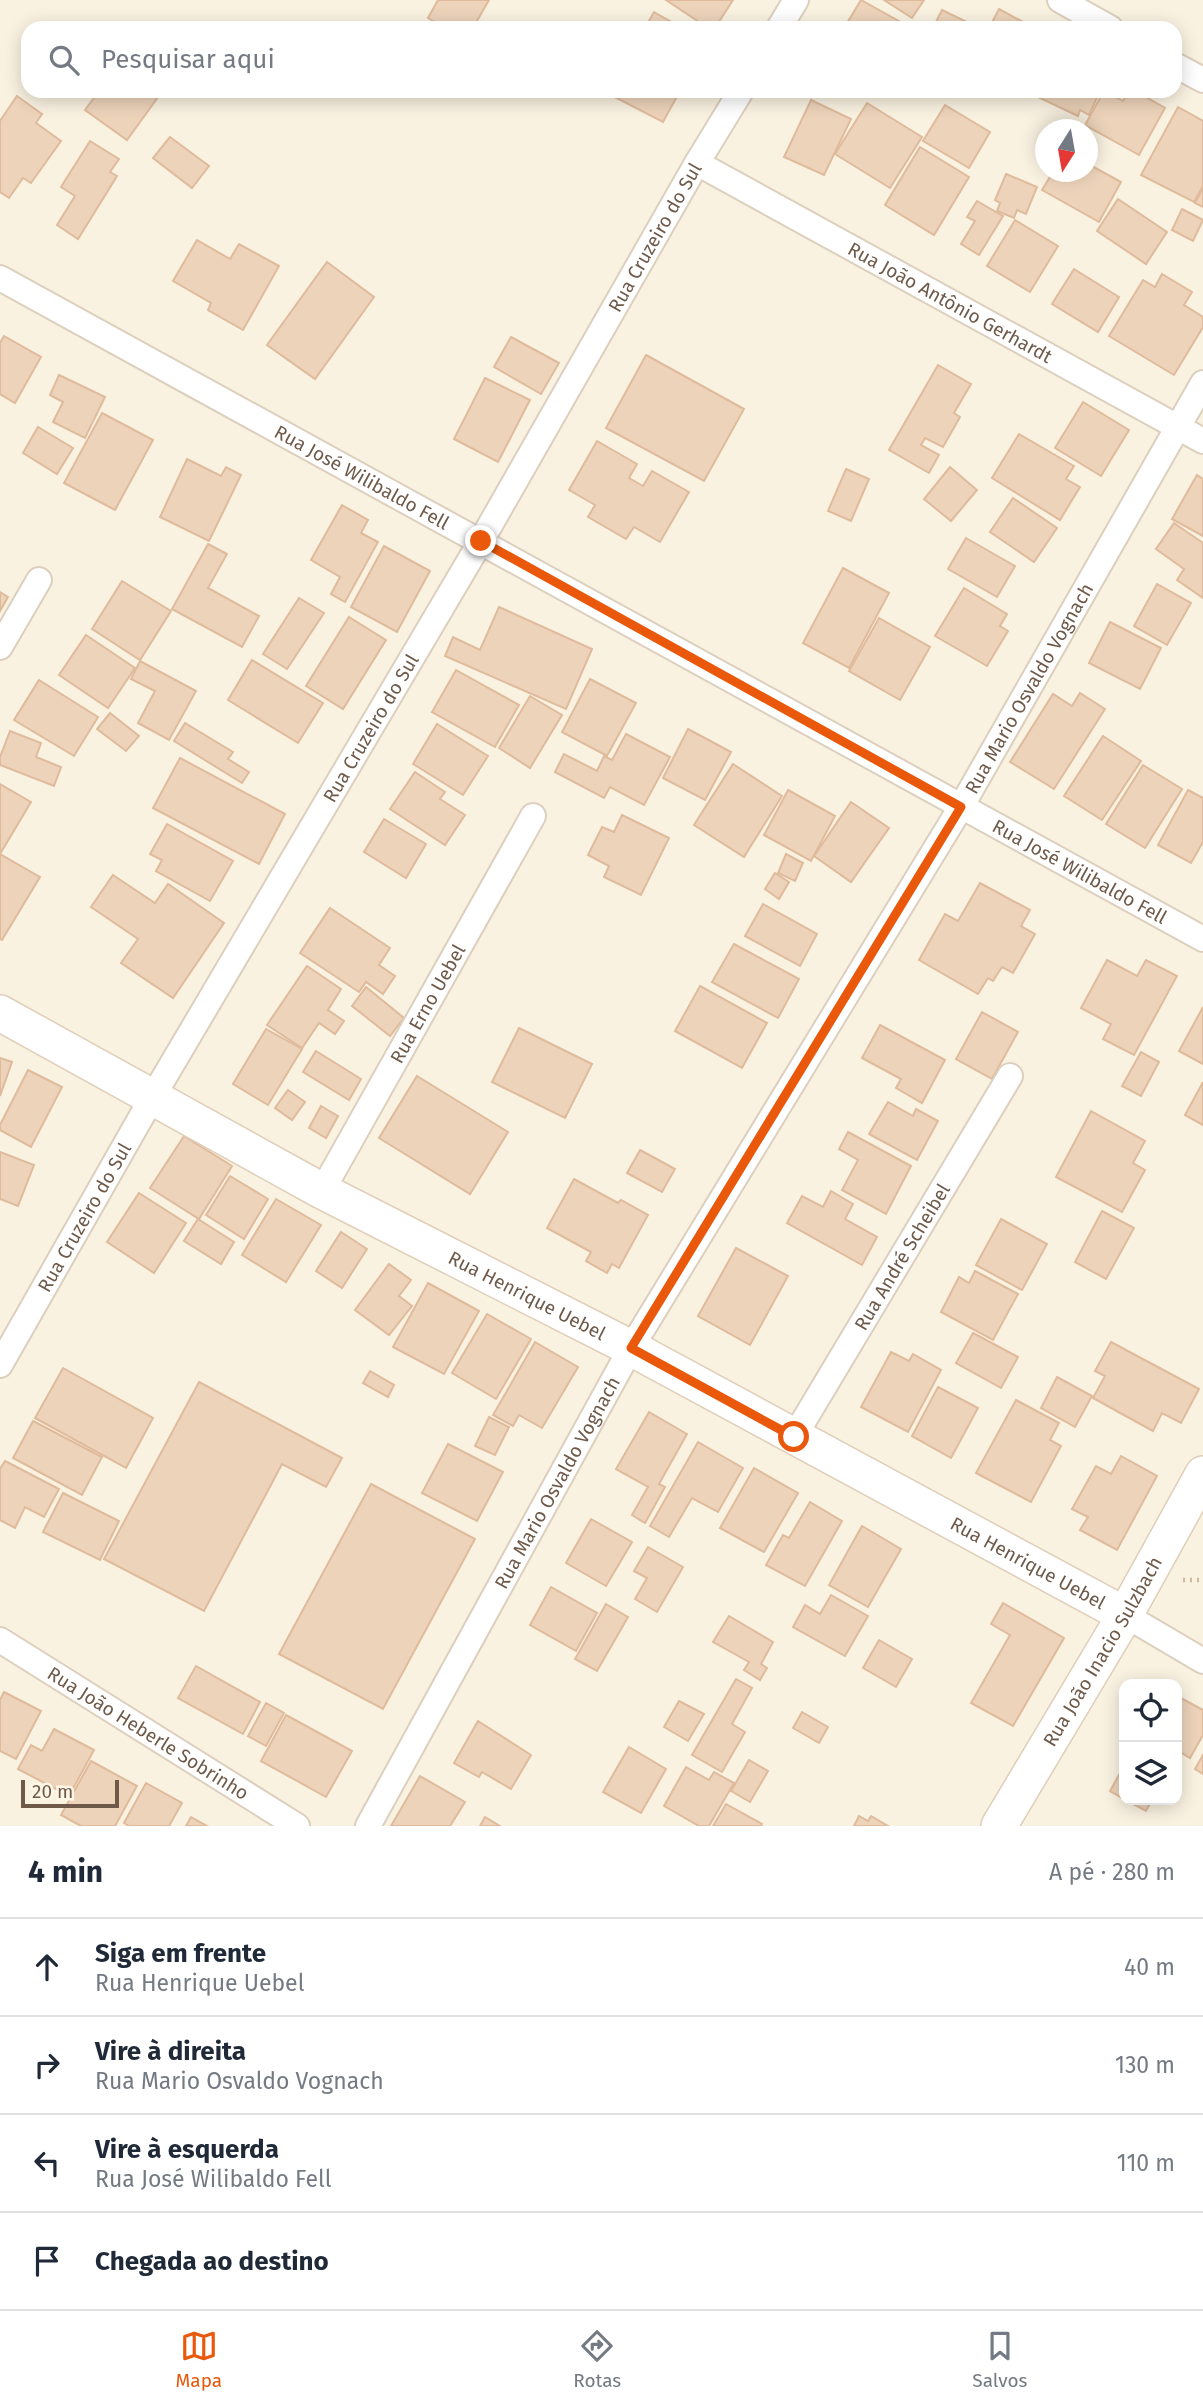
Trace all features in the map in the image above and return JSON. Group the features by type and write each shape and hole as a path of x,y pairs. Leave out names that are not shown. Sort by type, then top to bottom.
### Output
{"street":[{"path":"783,21 796,0"},
{"path":"1060,0 1098,21"},
{"path":"1182,69 1203,80"},
{"name":"Rua Cruzeiro do Sul","path":"0,1365 152,1098 481,541 737,98"},
{"name":"Rua João Antônio Gerhardt","path":"697,163 1203,441"},
{"name":"Rua José Wilibaldo Fell","path":"0,278 1203,939"},
{"name":"Rua Mario Osvaldo Vognach","path":"368,1826 631,1348 961,807 1203,383"},
{"path":"0,647 39,580"},
{"name":"Rua Erno Uebel","path":"322,1191 533,816"},
{"name":"Rua Henrique Uebel","path":"0,1013 322,1191 631,1348 1125,1615 1203,1661"},
{"name":"Rua André Scheibel","path":"794,1437 1010,1076"},
{"name":"Rua João Inacio Sulzbach","path":"999,1826 1125,1615 1203,1475"},
{"name":"Rua João Heberle Sobrinho","path":"0,1640 297,1826"}],"building":[{"path":"438,0 489,0 477,21 433,21 428,18"},
{"path":"666,0 733,0 720,21 698,21"},
{"path":"861,0 899,21 848,21"},
{"path":"884,0 924,0 912,18"},
{"path":"999,9 1021,21 993,21"},
{"path":"942,10 965,21 936,21"},
{"path":"654,12 670,21 649,21"},
{"path":"17,96 42,114 36,123 61,141 31,183 23,178 9,198 0,192 0,121"},
{"path":"94,98 157,98 127,140 85,110"},
{"path":"617,98 676,98 663,122"},
{"path":"1040,98 1097,98 1089,115 1080,110 1078,116"},
{"path":"1100,98 1117,98 1123,101 1125,98 1147,98 1165,108 1139,155 1098,132 1098,119 1088,119"},
{"path":"811,100 851,119 824,175 784,157"},
{"path":"867,103 922,137 890,188 835,154"},
{"path":"945,105 990,132 969,168 923,141"},
{"path":"1178,107 1203,121 1203,186 1194,202 1141,175"},
{"path":"170,137 209,166 192,188 153,158"},
{"path":"90,141 119,159 110,172 117,176 78,239 57,225 75,196 61,187"},
{"path":"920,147 969,177 934,235 885,205"},
{"path":"1098,169 1121,182 1099,222 1042,190 1047,182 1098,182"},
{"path":"1006,174 1037,187 1026,214 1017,210 1014,218 997,211 1000,203 995,200"},
{"path":"1203,188 1203,207 1195,203"},
{"path":"1118,199 1167,232 1146,264 1097,231"},
{"path":"977,201 1003,216 979,255 961,244 975,221 967,217"},
{"path":"1182,209 1203,220 1193,241 1172,230"},
{"path":"1015,220 1058,246 1030,292 987,266"},
{"path":"197,240 230,259 239,244 279,266 243,330 208,310 211,303 173,281"},
{"path":"327,262 374,297 315,379 267,345"},
{"path":"1074,269 1119,297 1098,332 1052,304"},
{"path":"1162,274 1192,292 1184,305 1203,317 1203,327 1174,375 1109,336 1143,280 1155,287"},
{"path":"4,336 41,357 15,403 0,394 0,343"},
{"path":"511,337 559,363 541,394 494,367"},
{"path":"646,355 744,409 704,481 606,428"},
{"path":"938,365 971,384 954,413 960,417 943,447 925,438 921,445 939,455 929,473 889,450"},
{"path":"59,375 105,397 85,438 53,422 63,402 50,395"},
{"path":"485,378 530,400 498,462 454,439"},
{"path":"1083,402 1129,430 1101,476 1055,448"},
{"path":"102,413 153,440 115,510 64,483"},
{"path":"38,427 73,448 57,474 23,453"},
{"path":"1019,434 1074,466 1066,479 1080,487 1060,520 992,478"},
{"path":"597,441 637,464 629,478 643,486 652,471 689,492 660,542 634,527 626,539 588,517 595,505 569,490"},
{"path":"187,459 221,476 226,467 241,475 209,541 160,517"},
{"path":"950,467 977,490 951,521 924,499"},
{"path":"846,469 869,479 851,521 828,511"},
{"path":"1197,475 1203,479 1203,536 1172,519"},
{"path":"1013,498 1057,528 1034,562 990,532"},
{"path":"342,505 368,520 361,533 378,542 345,602 331,594 340,577 311,560"},
{"path":"1174,523 1203,543 1203,598 1177,580 1184,569 1156,549"},
{"path":"966,538 1015,566 997,597 948,569"},
{"path":"208,544 227,554 208,588 259,616 242,647 172,609"},
{"path":"384,546 430,571 397,632 351,607"},
{"path":"843,568 889,593 849,668 803,643"},
{"path":"122,581 171,611 140,660 92,629"},
{"path":"1157,584 1191,603 1167,645 1134,626"},
{"path":"964,588 1007,614 1000,626 1008,631 987,666 935,636"},
{"path":"0,592 8,597 0,611"},
{"path":"299,598 324,613 287,669 263,654"},
{"path":"499,607 592,649 566,709 445,656 453,637 480,650"},
{"path":"349,617 386,640 343,709 306,686"},
{"path":"879,618 930,647 900,700 849,671"},
{"path":"1110,622 1161,648 1140,689 1089,663"},
{"path":"86,635 135,668 108,708 59,675"},
{"path":"252,660 323,703 298,743 228,700"},
{"path":"140,661 196,691 169,740 138,723 155,691 131,679"},
{"path":"456,670 519,705 495,747 432,712"},
{"path":"590,679 636,703 607,756 562,732"},
{"path":"39,680 98,717 74,756 14,720"},
{"path":"1080,693 1105,709 1054,789 1010,762 1053,694 1072,706"},
{"path":"530,696 562,715 530,768 499,748"},
{"path":"110,713 139,736 126,751 97,729"},
{"path":"185,723 233,752 228,759 249,772 242,783 174,741"},
{"path":"437,724 488,756 463,795 413,764"},
{"path":"688,729 731,752 705,800 663,778"},
{"path":"10,731 41,743 36,757 61,767 54,786 0,765 0,757"},
{"path":"626,734 670,757 644,805 610,787 604,798 555,772 564,754 597,771 604,756 612,760"},
{"path":"1103,736 1141,761 1102,820 1064,796"},
{"path":"180,758 285,814 259,864 153,808"},
{"path":"733,764 782,796 744,857 694,825"},
{"path":"1143,765 1182,789 1145,848 1106,824"},
{"path":"415,772 445,792 440,799 465,815 445,845 390,809"},
{"path":"0,784 31,802 0,854"},
{"path":"788,790 835,816 811,861 764,835"},
{"path":"1188,790 1203,798 1203,842 1191,863 1158,845"},
{"path":"851,802 889,828 851,882 814,856"},
{"path":"622,815 669,838 641,895 604,877 609,866 588,855 602,827 614,832"},
{"path":"384,819 426,844 406,878 364,852"},
{"path":"167,824 233,861 210,901 156,871 162,860 150,854"},
{"path":"0,854 40,877 2,940 0,939"},
{"path":"786,854 803,863 795,881 778,873"},
{"path":"775,873 789,882 779,899 765,889"},
{"path":"113,875 155,903 168,884 224,923 173,998 121,963 138,939 91,907"},
{"path":"980,883 1030,910 1021,926 1035,934 1013,973 1002,967 993,981 988,978 978,994 919,960 945,914 958,921"},
{"path":"763,904 817,934 800,966 745,936"},
{"path":"330,908 390,948 379,965 395,976 383,994 366,982 359,992 300,953"},
{"path":"734,944 799,979 778,1018 712,982"},
{"path":"1107,960 1137,976 1146,960 1177,976 1134,1055 1103,1039 1111,1024 1081,1008"},
{"path":"307,966 341,989 328,1010 344,1021 335,1034 319,1023 302,1048 267,1025"},
{"path":"700,986 767,1023 742,1068 675,1031"},
{"path":"366,987 404,1018 390,1036 352,1006"},
{"path":"1203,1007 1203,1064 1179,1051"},
{"path":"982,1012 1018,1032 992,1079 956,1059"},
{"path":"880,1025 945,1060 922,1103 896,1088 901,1079 862,1058"},
{"path":"519,1028 592,1064 565,1118 492,1082"},
{"path":"266,1029 302,1049 268,1105 233,1084"},
{"path":"316,1051 361,1079 349,1100 303,1072"},
{"path":"1141,1052 1159,1062 1141,1096 1122,1086"},
{"path":"0,1058 12,1062 0,1096"},
{"path":"28,1070 62,1087 31,1147 0,1130 0,1125"},
{"path":"417,1076 508,1132 470,1194 379,1138"},
{"path":"1203,1082 1203,1125 1185,1115"},
{"path":"288,1090 305,1102 292,1120 275,1108"},
{"path":"888,1102 913,1116 916,1109 938,1121 917,1160 869,1134"},
{"path":"321,1106 338,1116 326,1138 309,1128"},
{"path":"1091,1111 1145,1141 1133,1163 1145,1170 1122,1212 1056,1177"},
{"path":"848,1132 911,1166 886,1214 842,1190 858,1160 839,1149"},
{"path":"184,1136 232,1166 199,1219 150,1188"},
{"path":"640,1150 675,1169 662,1192 627,1173"},
{"path":"0,1152 34,1165 18,1206 0,1199"},
{"path":"230,1176 268,1199 244,1239 206,1215"},
{"path":"574,1179 618,1203 621,1200 648,1215 619,1268 612,1264 607,1273 586,1261 591,1252 547,1228"},
{"path":"831,1191 853,1204 845,1219 877,1237 862,1265 787,1223 802,1196 823,1207"},
{"path":"139,1193 186,1223 154,1273 107,1242"},
{"path":"276,1199 321,1225 286,1282 242,1255"},
{"path":"1102,1211 1134,1228 1106,1279 1075,1262"},
{"path":"198,1219 234,1242 221,1264 184,1241"},
{"path":"1001,1219 1047,1244 1022,1290 976,1265"},
{"path":"341,1232 367,1249 342,1288 316,1271"},
{"path":"736,1248 788,1276 750,1345 698,1316"},
{"path":"389,1264 411,1280 399,1296 412,1306 389,1335 355,1310"},
{"path":"975,1271 1018,1294 993,1340 941,1312 959,1277 969,1283"},
{"path":"428,1283 479,1311 444,1374 393,1347"},
{"path":"487,1314 531,1339 496,1399 452,1373"},
{"path":"973,1333 1018,1357 1001,1388 956,1363"},
{"path":"535,1342 578,1367 542,1428 519,1415 513,1426 493,1415"},
{"path":"1111,1342 1199,1389 1181,1423 1162,1413 1153,1431 1093,1398 1105,1376 1095,1371"},
{"path":"891,1352 909,1361 913,1354 941,1370 908,1432 861,1407"},
{"path":"63,1368 153,1418 126,1468 35,1418"},
{"path":"370,1371 394,1385 388,1397 363,1383"},
{"path":"1057,1377 1092,1396 1075,1427 1041,1408"},
{"path":"199,1382 342,1458 326,1487 282,1464 204,1611 104,1559"},
{"path":"938,1387 978,1408 951,1458 912,1436"},
{"path":"1016,1400 1059,1423 1050,1440 1061,1446 1031,1502 976,1473"},
{"path":"649,1412 687,1434 659,1484 665,1487 645,1523 632,1515 648,1487 616,1469"},
{"path":"489,1417 509,1427 495,1455 475,1446"},
{"path":"33,1421 102,1457 82,1495 13,1458"},
{"path":"698,1442 743,1468 718,1512 692,1498 669,1537 650,1526"},
{"path":"448,1444 503,1472 477,1521 422,1493"},
{"path":"1121,1456 1157,1476 1117,1550 1080,1530 1088,1517 1072,1509 1096,1466 1111,1474"},
{"path":"5,1461 59,1489 44,1517 25,1507 15,1528 0,1520 0,1469"},
{"path":"754,1468 798,1493 764,1552 720,1528"},
{"path":"371,1484 475,1539 383,1709 279,1654"},
{"path":"63,1493 119,1521 100,1560 43,1532"},
{"path":"810,1502 842,1521 805,1586 766,1565 783,1535 789,1538"},
{"path":"591,1519 632,1542 606,1586 566,1563"},
{"path":"862,1526 901,1549 868,1607 829,1585"},
{"path":"648,1547 683,1567 657,1612 635,1599 647,1578 634,1571"},
{"path":"551,1587 597,1613 576,1651 530,1625"},
{"path":"831,1595 868,1616 845,1656 793,1627 805,1605 820,1614"},
{"path":"1003,1603 1064,1638 1013,1726 971,1703 1010,1635 991,1624"},
{"path":"606,1604 628,1617 597,1671 575,1659"},
{"path":"729,1616 773,1642 761,1664 767,1668 760,1680 744,1670 749,1662 713,1642"},
{"path":"879,1640 912,1659 896,1687 863,1668"},
{"path":"196,1666 260,1702 243,1734 178,1698"},
{"path":"736,1679 752,1688 732,1724 745,1732 722,1772 692,1755"},
{"path":"4,1692 41,1711 16,1759 0,1751 0,1700"},
{"path":"1182,1699 1203,1710 1203,1735 1190,1758 1182,1753"},
{"path":"679,1701 704,1714 688,1741 664,1727"},
{"path":"266,1703 284,1713 266,1746 248,1736"},
{"path":"802,1712 828,1727 819,1743 793,1728"},
{"path":"286,1715 352,1751 326,1797 261,1761"},
{"path":"478,1721 531,1755 511,1789 482,1772 479,1777 454,1763"},
{"path":"54,1729 94,1750 69,1796 18,1769 31,1745 42,1751"},
{"path":"629,1747 666,1769 641,1813 603,1792"},
{"path":"1203,1755 1203,1774 1195,1769"},
{"path":"749,1760 768,1771 750,1802 731,1791"},
{"path":"91,1761 137,1786 115,1826 81,1826 61,1815"},
{"path":"686,1767 709,1780 714,1772 734,1783 709,1826 699,1826 664,1806"},
{"path":"1119,1775 1119,1796 1110,1791"},
{"path":"420,1776 465,1802 450,1826 391,1826"},
{"path":"146,1783 182,1803 169,1826 129,1826 124,1823"},
{"path":"726,1804 762,1824 761,1826 713,1826"},
{"path":"1135,1805 1149,1805 1146,1811"},
{"path":"859,1816 868,1821 871,1816 888,1826 854,1826"},
{"path":"191,1817 207,1826 186,1826"},
{"path":"485,1817 500,1826 480,1826"}],"route":[{"path":"481,541 961,807 631,1348 794,1437"}]}
